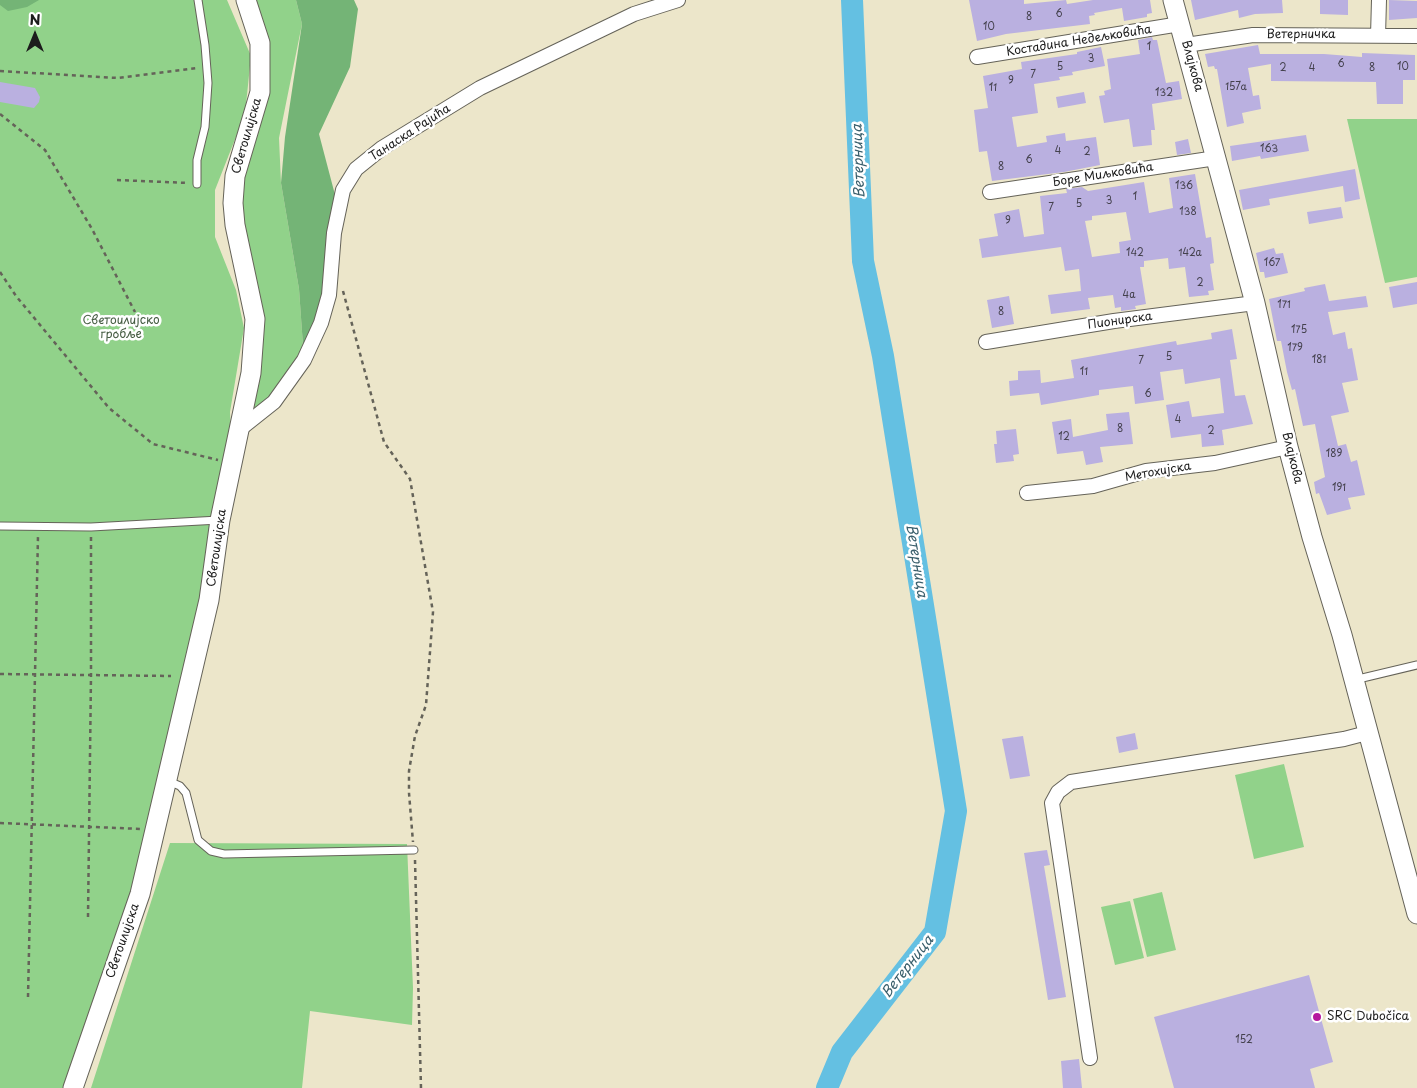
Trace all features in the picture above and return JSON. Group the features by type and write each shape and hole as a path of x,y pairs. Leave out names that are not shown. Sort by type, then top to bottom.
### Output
{"street":[{"name":"Светоилијска","path":"73,1088 140,894 209,600 220,520 252,373 255,319 235,225 233,203 235,176 260,92 260,43 246,0"},
{"name":"Танаска Рајића","path":"240,430 274,402 304,360 318,330 329,295 334,233 343,190 356,169 382,148 480,88 634,14 678,0"},
{"name":"Влајкова","path":"1173,0 1255,303 1288,447 1417,914"},
{"path":"1378,36 1379,0"},
{"name":"Костадина Недељковића","path":"977,57 1180,24"},
{"name":"Ветерничка","path":"1186,45 1253,35 1417,36"},
{"name":"Боре Миљковића","path":"990,192 1216,158"},
{"name":"Пионирска","path":"986,342 1255,303"},
{"name":"Метохијска","path":"1027,494 1093,486 1146,471 1215,463 1288,447"},
{"path":"1090,1058 1052,803 1058,792 1071,782 1344,739 1367,733"}],"lane":[{"path":"196,184 197,160 205,127 206,67 198,0"},
{"path":"0,526 91,527 220,520"},
{"path":"1353,680 1417,666"},
{"path":"166,779 180,786 186,793 198,840 211,851 224,854 414,850"}],"path":[{"path":"0,72 118,78 206,67"},
{"path":"0,114 45,150 92,229 135,312"},
{"path":"117,180 196,184"},
{"path":"0,272 16,296 109,408 153,444 232,462"},
{"path":"341,283 384,442 410,479 433,612 426,706 415,736 409,771 408,794 414,850 421,1088"},
{"path":"28,996 38,526"},
{"path":"88,917 92,676 91,527"},
{"path":"0,674 171,676"},
{"path":"0,823 89,825 141,829"}],"green space":[{"name":"Светоилијско гробље","path":"0,0 227,0 251,56 245,114 215,190 215,237 236,290 244,328 230,412 232,462 166,779 73,1088 0,1088"},
{"path":"0,0 39,0 27,7 8,11 0,5"},
{"path":"246,0 296,0 302,24 279,138 281,183 299,289 304,360 240,429 255,341 235,225 260,92"},
{"path":"296,0 354,0 358,9 350,67 319,134 339,210 329,295 304,360 299,289 281,183 285,137 302,24"},
{"path":"1347,119 1417,119 1417,277 1385,283"},
{"path":"1284,764 1304,847 1254,859 1235,775"},
{"path":"170,843 407,844 413,988 412,1025 310,1011 302,1088 91,1088"},
{"path":"1162,892 1176,950 1147,957 1133,899"},
{"path":"1130,901 1144,958 1115,965 1101,907"}],"building":[{"path":"969,0 1024,0 1024,4 1066,0 1067,4 1093,0 1150,0 1152,13 1147,14 1147,17 1124,21 1122,8 1094,13 1095,15 1089,16 1090,24 1006,34 977,41"},
{"path":"1191,0 1282,0 1283,13 1255,14 1239,18 1238,10 1195,20"},
{"path":"1320,0 1348,0 1348,15 1320,14"},
{"path":"1389,0 1417,1 1417,18 1389,20"},
{"path":"1152,37 1153,40 1157,40 1166,83 1179,81 1182,99 1152,104 1155,130 1151,130 1152,145 1133,147 1129,119 1104,123 1099,96 1105,95 1104,91 1111,89 1107,59 1140,54 1138,40"},
{"path":"1258,45 1260,54 1324,54 1362,57 1362,53 1415,55 1415,80 1403,80 1403,104 1377,104 1376,82 1271,81 1271,64 1248,68 1253,96 1259,95 1261,109 1242,113 1244,123 1227,127 1217,69 1214,66 1208,67 1205,54"},
{"path":"1101,47 1105,66 1072,72 1073,75 1059,77 1060,80 1034,84 1038,113 1012,117 1017,147 1047,142 1046,136 1065,133 1066,141 1096,137 1100,165 1064,172 992,181 987,151 979,152 974,110 988,108 983,76 1022,69 1021,62 1077,54 1077,52"},
{"path":"0,82 35,88 40,97 39,102 34,108 0,102"},
{"path":"1084,92 1086,103 1058,108 1056,97"},
{"path":"1306,135 1309,151 1261,159 1260,156 1232,161 1230,146"},
{"path":"1188,139 1191,153 1177,155 1175,142"},
{"path":"1355,169 1360,199 1345,202 1343,186 1269,199 1270,205 1243,210 1239,190"},
{"path":"1195,174 1206,238 1211,237 1214,263 1210,264 1214,290 1208,291 1209,295 1189,297 1185,267 1169,269 1168,258 1144,261 1144,267 1140,267 1146,304 1135,306 1136,309 1121,311 1121,307 1115,308 1113,295 1088,298 1090,309 1051,314 1048,295 1081,291 1079,269 1065,271 1061,247 982,258 979,239 998,236 994,214 1019,209 1024,237 1044,234 1040,196 1067,193 1066,189 1082,187 1088,191 1144,182 1149,213 1173,208 1169,178","holes":["1126,212 1131,240 1119,242 1120,253 1092,257 1085,221 1092,220 1092,216"]},
{"path":"1341,207 1343,218 1309,224 1307,212"},
{"path":"1274,248 1276,254 1283,253 1288,273 1265,278 1264,272 1260,272 1256,253"},
{"path":"1417,282 1417,304 1393,308 1389,287"},
{"path":"1325,284 1329,301 1366,296 1368,307 1328,312 1333,335 1345,332 1348,349 1352,348 1358,380 1342,383 1349,412 1331,416 1338,446 1346,444 1351,462 1357,460 1365,495 1348,498 1351,509 1327,515 1319,493 1316,494 1314,482 1325,477 1315,424 1303,426 1295,389 1292,390 1287,372 1281,341 1277,341 1269,299 1305,291 1304,288"},
{"path":"1009,296 1014,324 992,328 987,300"},
{"path":"1232,329 1237,359 1230,360 1235,396 1245,395 1253,424 1222,430 1224,445 1202,447 1201,434 1171,438 1166,405 1189,401 1192,417 1224,413 1220,378 1185,384 1183,369 1160,372 1164,400 1135,404 1133,386 1099,390 1099,395 1041,405 1039,393 1010,396 1009,381 1018,380 1018,371 1040,370 1041,383 1074,378 1071,360 1176,341 1177,345 1212,339 1211,333"},
{"path":"1129,412 1133,444 1100,447 1103,462 1086,465 1083,451 1057,454 1052,422 1071,419 1073,437 1108,430 1106,414"},
{"path":"1016,429 1019,454 1013,455 1014,461 996,463 994,444 997,444 996,431"},
{"path":"1135,733 1138,749 1119,753 1116,737"},
{"path":"1023,736 1030,776 1010,779 1002,739"},
{"path":"1047,850 1050,865 1044,866 1066,997 1048,1000 1024,853"},
{"path":"1309,975 1333,1062 1310,1069 1315,1088 1174,1088 1154,1017"},
{"path":"1079,1059 1082,1088 1063,1088 1061,1061"}],"waterway":[{"name":"Ветерница","path":"827,1088 842,1052 935,932 956,811 883,356 863,261 852,0"}],"place":[{"name":"SRC Dubočica","path":"1317,1017"}]}
